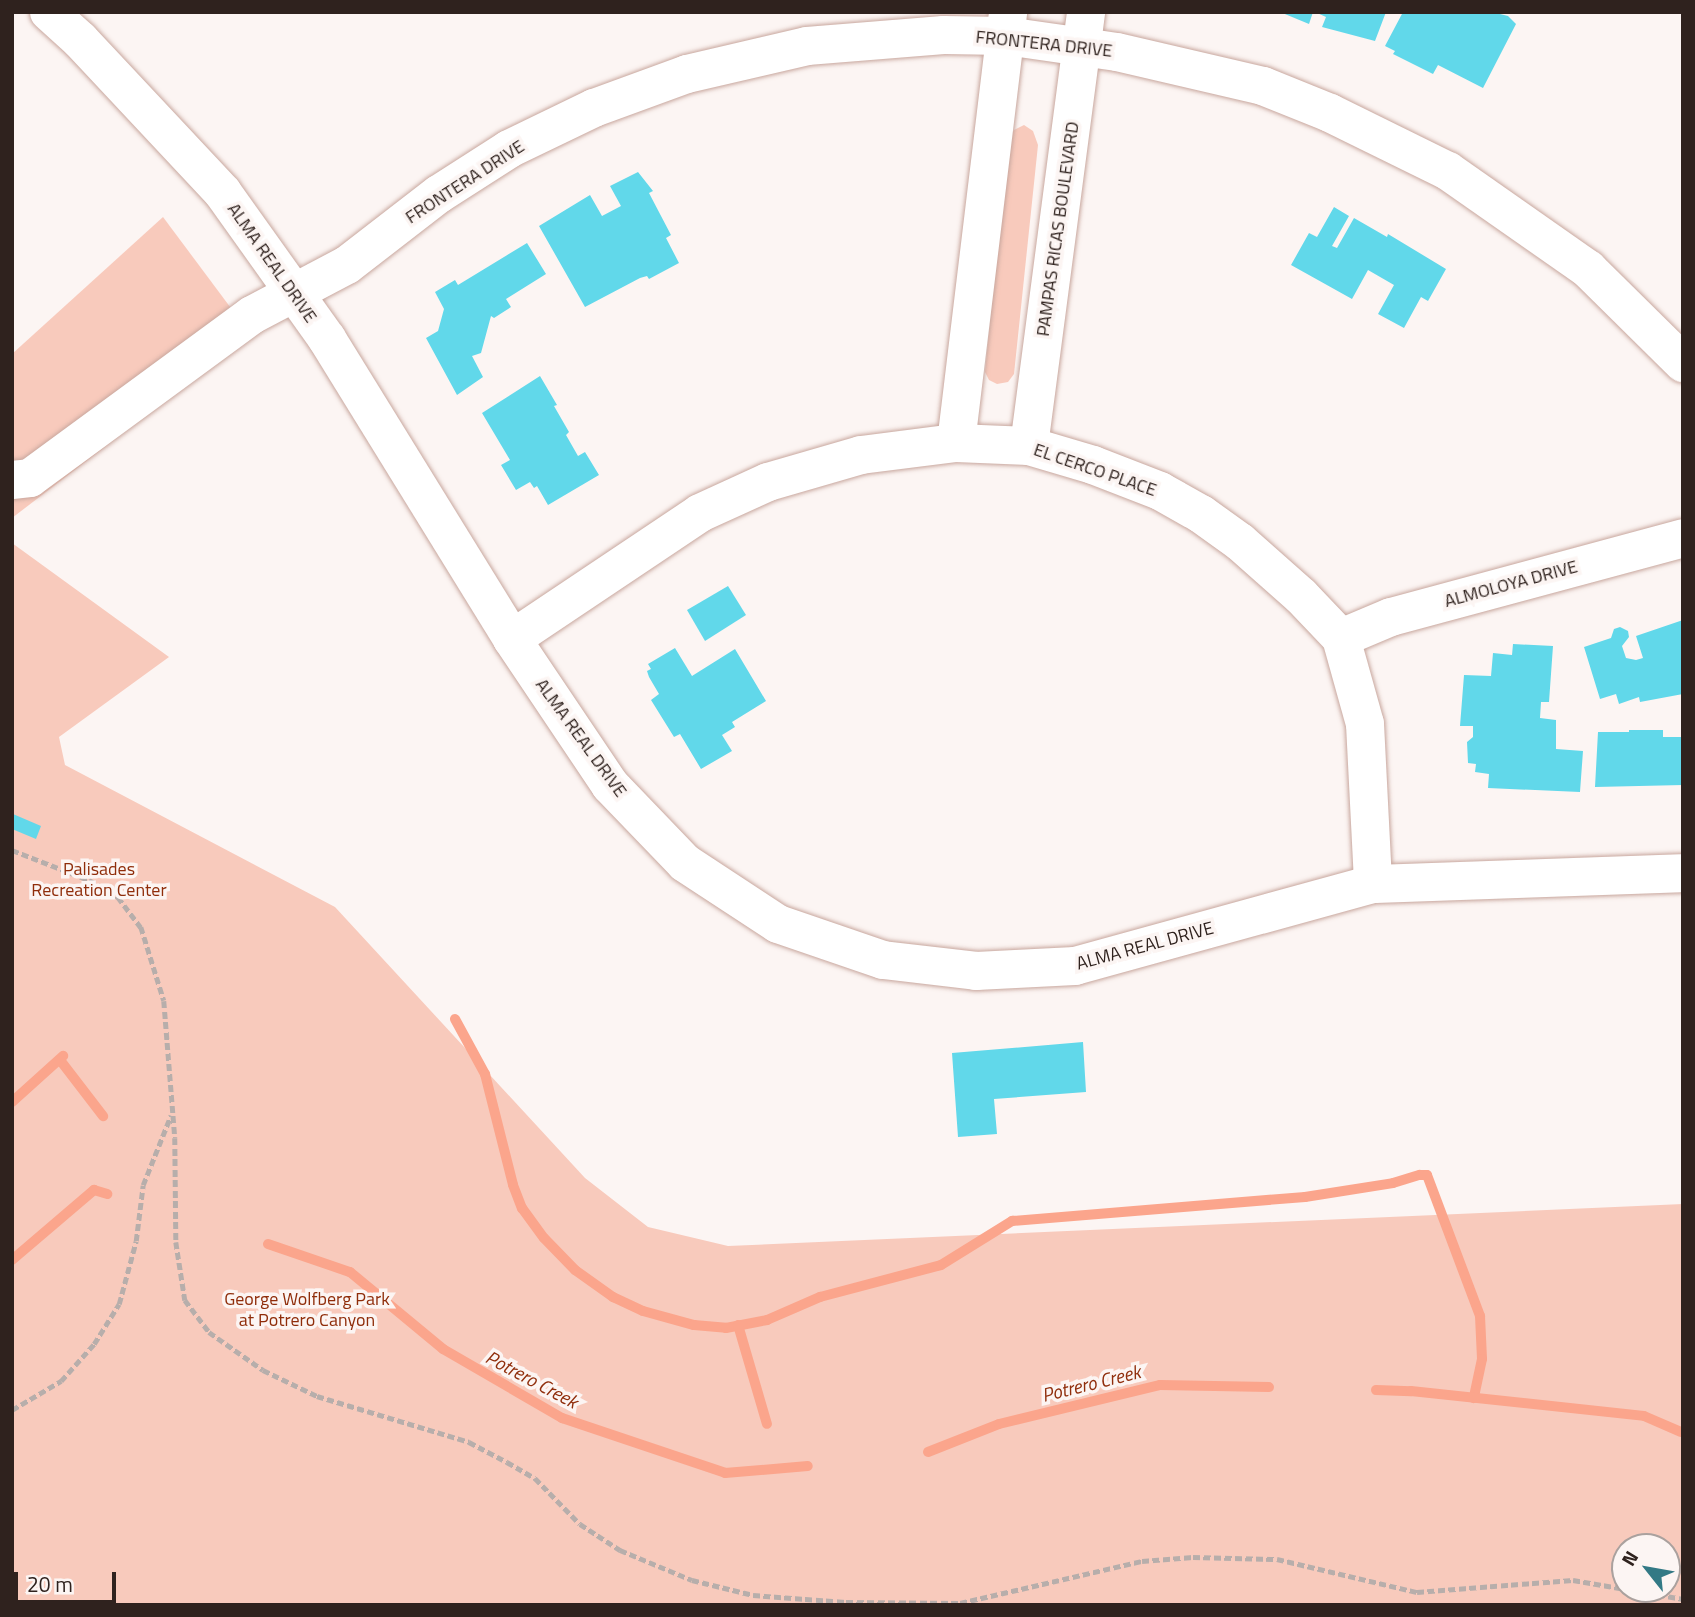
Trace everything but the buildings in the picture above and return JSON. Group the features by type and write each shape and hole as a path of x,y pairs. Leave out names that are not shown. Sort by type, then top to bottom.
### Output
{"street":[{"name":"ALMA REAL DRIVE","path":"49,12 80,40 223,193 327,339 512,639 610,785 685,863 778,924 883,960 975,971 1075,966 1373,884 1683,873"},
{"name":"FRONTERA DRIVE","path":"12,480 30,478 252,316 291,292 347,265 439,194 509,149 594,108 687,74 807,46 944,35 1007,24 1084,30 1117,52 1263,86 1330,113 1448,171 1588,269 1683,363"},
{"path":"956,443 1007,24"},
{"name":"PAMPAS RICAS BOULEVARD","path":"1029,446 1084,30"},
{"name":"EL CERCO PLACE","path":"512,639 699,513 768,482 861,455 956,443 1029,446 1093,465 1160,491 1201,514 1240,542 1301,596 1341,638 1365,724 1373,884"},
{"name":"ALMOLOYA DRIVE","path":"1341,638 1391,617 1683,538"}],"path":[{"path":"12,850 89,880 118,897 141,927 164,1001 173,1111 176,1242 183,1289 185,1300 209,1332 263,1370 317,1396 469,1442 535,1478 580,1524 620,1550 692,1580 753,1595 846,1602 960,1604 1142,1561 1194,1557 1277,1559 1417,1592 1573,1580 1611,1586"},
{"path":"12,1410 61,1381 94,1344 119,1304 136,1241 143,1185 173,1111"}],"green space":[{"path":"1024,125 1033,131 1038,145 1014,374 1008,382 997,384 989,380 985,372 1008,139 1014,130"},
{"path":"163,217 251,335 12,518 12,354"},
{"name":"George Wolfberg Park at Potrero Canyon","path":"12,543 169,657 59,737 65,765 335,907 585,1178 648,1227 728,1246 1683,1204 1683,1605 12,1605"}],"waterway":[{"path":"455,1019 485,1074 513,1185 522,1208 544,1238 575,1270 613,1297 643,1311 694,1325 726,1328 767,1320 820,1297 941,1265 1012,1221 1305,1197 1427,1175 1480,1316 1482,1359 1474,1398"},
{"path":"12,1102 63,1056"},
{"path":"60,1060 103,1116"},
{"name":"Potrero Creek","path":"12,1260 94,1190 107,1194"},
{"name":"Potrero Creek","path":"268,1244 350,1272 443,1349 562,1418 725,1473 808,1466"},
{"path":"738,1325 767,1424"},
{"name":"Potrero Creek","path":"928,1452 999,1424 1160,1385 1269,1387"},
{"name":"Potrero Creek","path":"1376,1390 1411,1391 1644,1416 1681,1432"}],"park label":[{"name":"Palisades Recreation Center","path":"99,880"}]}
